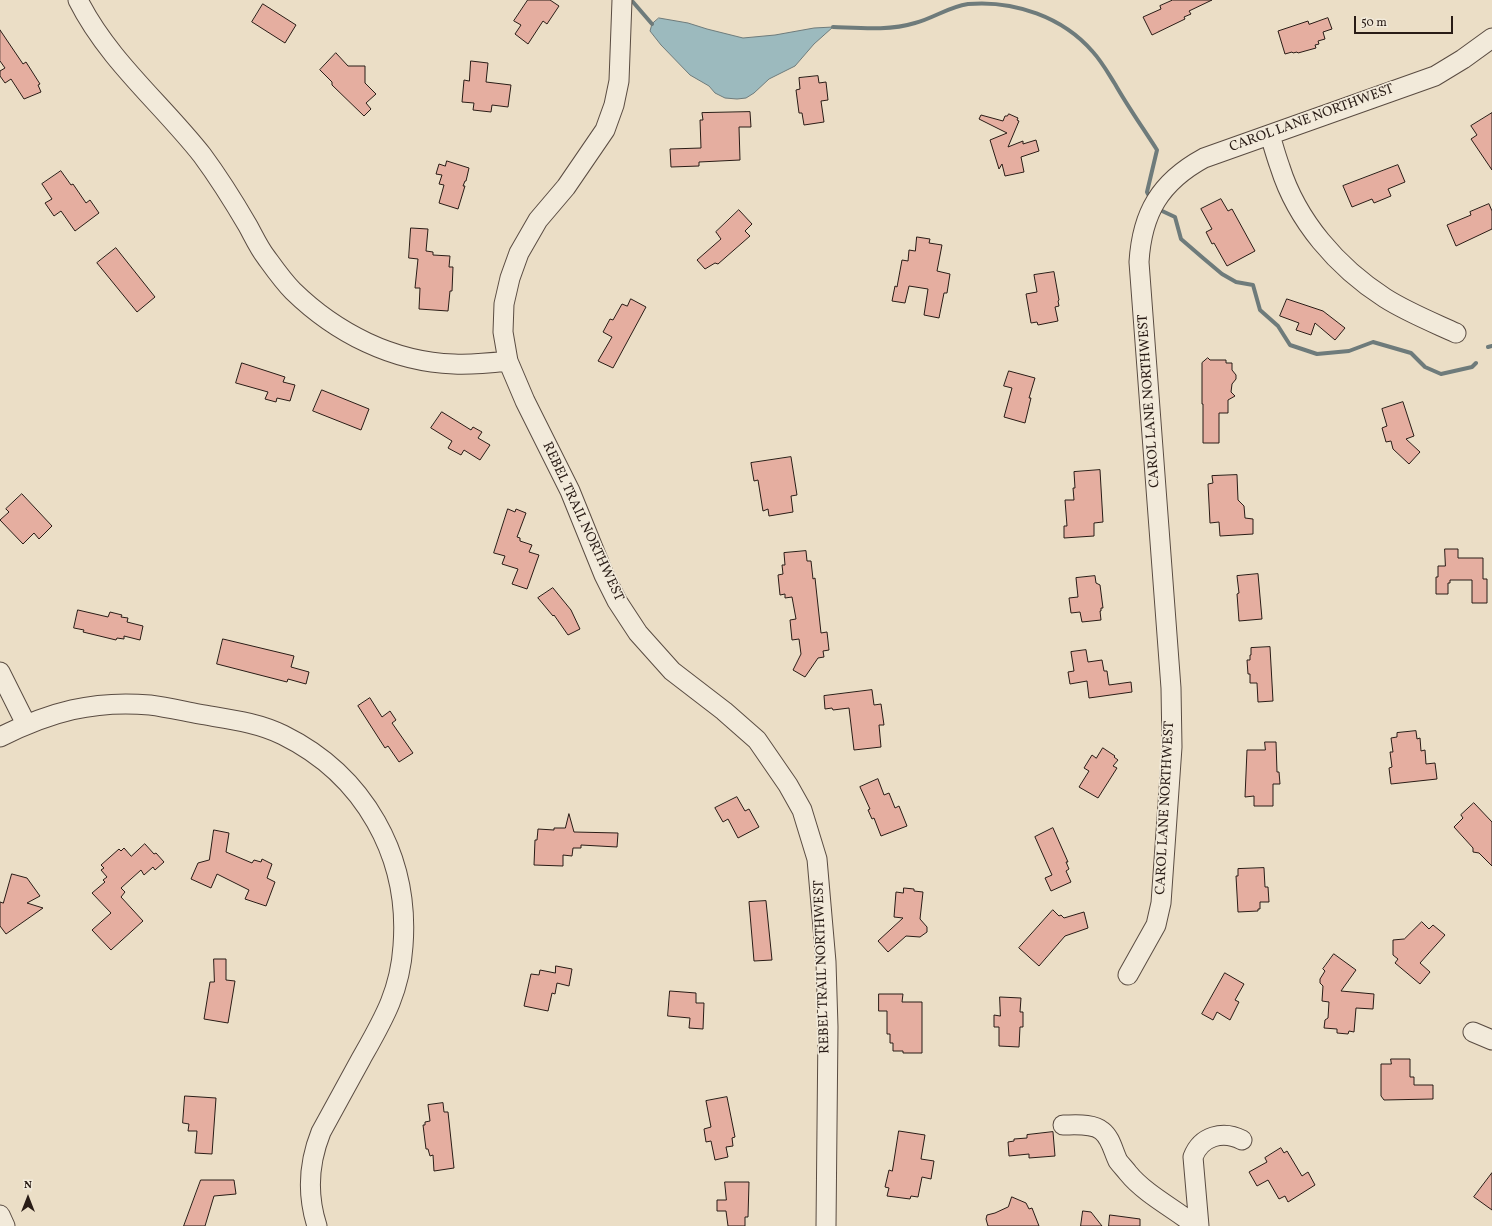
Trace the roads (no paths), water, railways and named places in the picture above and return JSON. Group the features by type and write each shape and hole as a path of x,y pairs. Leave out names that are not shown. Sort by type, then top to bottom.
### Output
{"street":[{"path":"78,0 114,57 176,123 203,157 230,196 266,257 291,289 316,312 358,339 392,353 424,361 453,364 482,364 508,361"},
{"name":"REBEL TRAIL NORTHWEST","path":"622,0 619,81 614,105 605,130 566,187 538,220 519,254 510,278 504,304 503,332 508,361 525,401 570,492 604,575 617,601 638,633 672,671 724,711 757,740 788,785 802,810 817,859 826,962 828,1027 826,1226"},
{"name":"CAROL LANE NORTHWEST","path":"1128,974 1156,925 1161,903 1172,747 1170,688 1139,262 1140,243 1146,221 1154,204 1165,188 1176,176 1204,158 1435,76 1463,59 1492,38"},
{"path":"1270,135 1280,168 1294,200 1312,230 1334,257 1360,281 1385,298 1404,309 1456,334"},
{"path":"0,672 26,724"},
{"path":"0,737 26,724 52,714 93,706 120,704 151,705 246,722 282,734 315,753 340,775 365,804 376,822 392,857 399,879 404,918 402,960 397,986 387,1013 321,1132 316,1144 310,1182 311,1199 317,1226"},
{"path":"1473,1032 1492,1040"},
{"path":"1063,1125 1085,1125 1102,1131 1114,1149 1119,1162 1129,1175 1152,1194 1198,1226"},
{"path":"1198,1226 1194,1157 1196,1149 1204,1140 1217,1135 1225,1135 1242,1140"},
{"path":"0,1215 5,1226"}],"water":[{"path":"659,18 688,23 743,38 775,35 814,28 833,27 814,44 795,66 769,79 754,93 746,98 737,99 725,98 715,93 709,86 690,75 661,45 650,31 652,24"}],"waterway":[{"path":"633,2 652,24"},
{"path":"833,27 874,28 905,26 922,21 961,5 985,3 1020,8 1052,20 1081,40 1096,56 1157,150 1147,192 1148,194"},
{"path":"1160,210 1175,217 1181,239 1222,274 1236,282 1253,285 1260,310 1278,326 1290,345 1317,354 1349,351 1373,342 1411,353 1425,367 1441,374 1472,367 1476,363"},
{"path":"1488,347 1492,346"}]}
